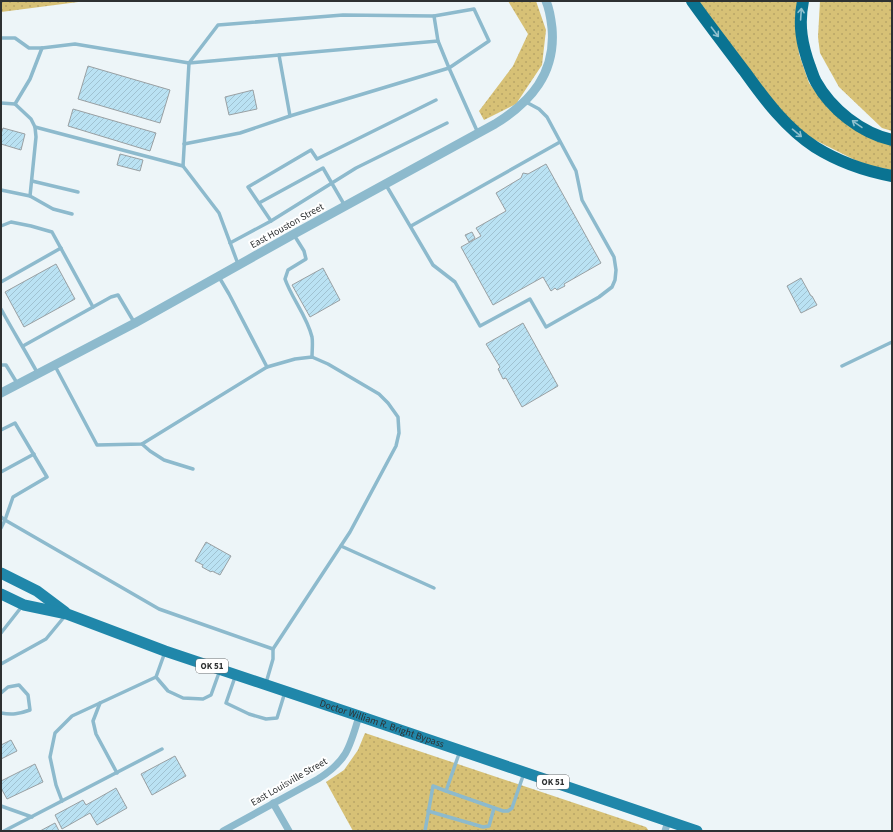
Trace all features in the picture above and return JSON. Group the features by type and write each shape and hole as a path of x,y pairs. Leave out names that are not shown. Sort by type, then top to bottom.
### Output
{"highway":[{"path":"692,1 766,100 797,134 815,147 849,165 892,176"},
{"path":"803,1 800,14 801,33 807,59 815,81 827,99 844,116 863,129 892,140"}],"main road":[{"name":"Doctor William R. Bright Bypass","path":"1,573 37,591 67,614"},
{"name":"Doctor William R. Bright Bypass","path":"1,594 24,605 67,614 165,651 524,772 666,826 697,831"}],"street":[{"name":"East Houston Street","path":"1,393 135,323 515,111 533,92 544,75 550,61 552,47 551,18 546,1"},
{"name":"East Louisville Street","path":"223,831 329,772 336,766 348,749 359,716"},
{"path":"273,803 289,831"}],"lane":[{"path":"183,166 184,144 189,63 218,25 343,15 434,16 474,9 489,41 449,68 290,116 240,133 184,144"},
{"path":"434,16 438,41 478,133"},
{"path":"1,38 15,38 29,48 75,44 189,63 438,41"},
{"path":"15,104 30,79 42,48"},
{"path":"279,55 290,116"},
{"path":"317,159 436,100"},
{"path":"386,184 433,265 456,282 480,326 530,299 546,327 599,297 612,287 615,280 616,270 614,257 582,200 576,171 546,117 540,109 525,101"},
{"path":"1,103 15,104 31,119 35,127 36,137 30,196"},
{"path":"230,243 271,221 356,168 447,123"},
{"path":"35,127 183,166 219,213 238,265"},
{"path":"411,226 560,142"},
{"path":"271,221 248,187 311,150 345,206"},
{"path":"259,204 323,168"},
{"path":"32,182 78,192"},
{"path":"1,190 30,196 53,209 72,214"},
{"path":"1,226 11,222 52,232 93,307"},
{"path":"294,234 304,251 306,259 288,270 284,279 307,323 312,339 312,357"},
{"path":"1,282 61,248"},
{"path":"219,276 267,367"},
{"path":"23,346 111,297 118,295 135,323"},
{"path":"1,309 38,374"},
{"path":"842,366 892,342"},
{"path":"54,365 97,445 142,444 267,367 294,359 312,357 328,364 379,394 388,403 398,417 399,433 396,446 350,532 273,649 273,659 266,684"},
{"path":"1,365 6,365 18,384"},
{"path":"1,430 16,423 47,476 13,497 1,528"},
{"path":"142,444 164,460 193,469"},
{"path":"1,472 34,454"},
{"path":"1,517 159,609 273,649"},
{"path":"341,546 434,588"},
{"path":"1,633 24,605"},
{"path":"1,664 46,639 67,614"},
{"path":"62,801 56,785 50,757 55,733 72,716 156,677 165,651"},
{"path":"156,677 168,691 183,698 203,700 211,695 220,669"},
{"path":"236,674 226,703 249,714 266,719 277,718 285,691"},
{"path":"1,693 8,687 19,686 28,695 30,710 20,714 10,715 1,713"},
{"path":"100,703 93,720 96,734 117,773"},
{"path":"4,831 162,749"},
{"path":"446,791 460,750"},
{"path":"425,831 433,786 503,811 508,811 512,808 524,772"},
{"path":"1,806 32,816"},
{"path":"428,811 483,827 489,826 494,808"}],"shaded area":[{"path":"1,1 86,1 1,12"},
{"path":"508,1 536,1 546,30 542,65 516,104 484,120 479,111 513,66 528,34"},
{"path":"696,1 799,1 796,24 799,54 809,83 828,108 892,145 892,170 865,165 811,138 786,118"},
{"path":"820,1 892,1 892,131 882,128 839,87 820,53 818,37"},
{"path":"365,733 646,827 649,831 353,831 326,782 344,770 358,750"}],"building":[{"path":"88,66 170,90 160,123 78,99"},
{"path":"253,90 257,109 229,115 225,97"},
{"path":"73,109 156,133 150,151 68,126"},
{"path":"3,128 25,134 21,150 1,144 1,134"},
{"path":"120,154 143,160 140,171 117,165"},
{"path":"546,164 601,263 564,284 565,286 557,290 555,288 551,291 543,277 493,305 461,247 481,236 476,228 506,211 496,193 521,178 523,173 528,174"},
{"path":"472,232 475,238 469,242 465,235"},
{"path":"56,264 75,299 24,327 5,292"},
{"path":"323,268 340,300 310,317 292,285"},
{"path":"801,278 817,305 801,313 787,286"},
{"path":"523,323 558,386 522,407 506,378 503,379 498,369 500,367 486,344"},
{"path":"206,542 231,556 220,575 202,567 203,565 195,561"},
{"path":"11,740 17,751 1,759 1,745"},
{"path":"175,756 186,776 152,795 141,774"},
{"path":"35,764 43,782 7,799 1,788 1,781"},
{"path":"116,788 127,808 97,825 90,813 62,829 55,815 83,800 86,805"},
{"path":"55,823 59,831 40,831"}]}
